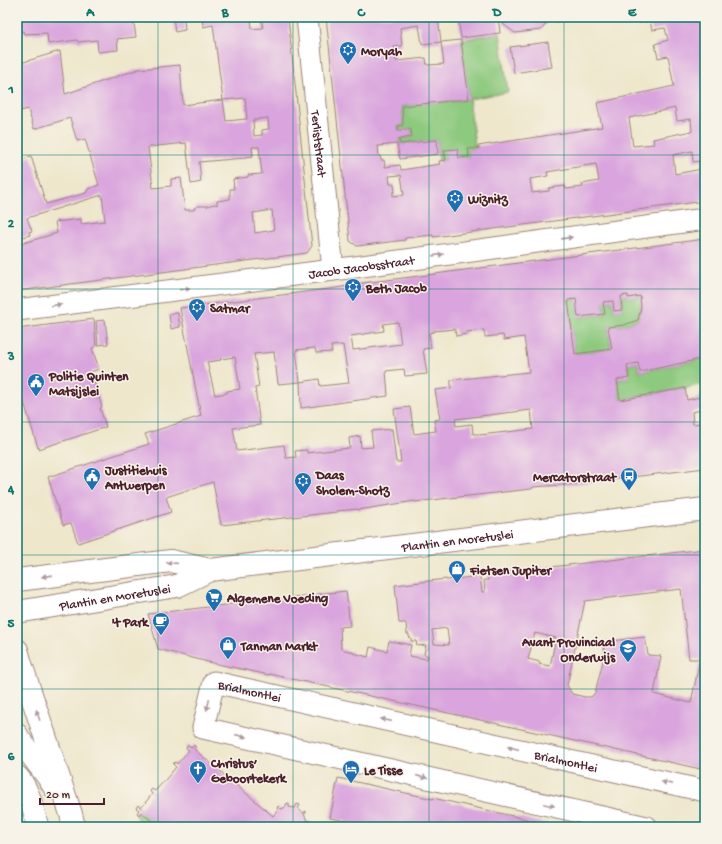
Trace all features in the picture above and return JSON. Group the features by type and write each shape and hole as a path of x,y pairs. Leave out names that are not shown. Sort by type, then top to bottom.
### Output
{"main road":[{"name":"Plantin en Moretuslei","path":"17,612 177,586 210,570 705,509"},
{"name":"Plantin en Moretuslei","path":"17,580 171,561 210,570"},
{"path":"17,650 72,820"},
{"path":"17,735 48,777 72,820"}],"street":[{"name":"Terliststraat","path":"307,17 333,270"},
{"name":"Jacob Jacobsstraat","path":"17,310 333,270 705,219"},
{"name":"Brialmontlei","path":"647,827 203,728 214,682 705,791"},
{"path":"17,776 27,790 38,827"}],"green space":[{"path":"500,33 508,92 469,99 461,40"},
{"path":"469,99 475,146 478,146 478,148 469,149 469,157 459,158 457,149 445,150 446,160 439,161 437,140 400,144 399,139 412,137 411,129 398,131 398,126 403,125 402,106"},
{"path":"628,295 628,298 640,296 641,307 638,320 624,325 608,327 611,349 575,354 568,300 576,299 579,317 605,314 603,302 613,301 614,311 622,310 621,296"},
{"path":"705,358 705,384 620,400 617,380 629,378 627,365 638,363 640,372"},
{"path":"141,812 159,827 140,827 136,814 137,813 139,815"}],"building":[{"path":"17,17 133,17 136,37 117,39 118,50 98,52 97,40 78,42 77,40 48,44 47,33 24,34 23,31 17,32"},
{"path":"173,17 184,17 185,30 175,32"},
{"path":"202,17 251,17 252,29 263,28 261,17 288,17 312,246 307,253 17,291 17,245 57,233 55,222 81,219 81,224 105,221 102,195 27,218 32,231 29,232 30,235 17,239 17,161 31,156 46,204 86,193 88,189 99,185 85,139 77,141 70,118 34,129 28,109 17,112 17,64 60,51 65,94 139,69 180,65 183,105 223,100 213,25 203,27","holes":["245,98 247,119 226,121 223,100","268,118 269,129 262,130 262,135 254,136 253,120","186,143 191,184 201,182 199,162 253,156 252,147 259,147 262,174 248,175 248,177 233,179 234,189 230,189 230,199 217,201 217,205 197,206 194,210 185,210 181,178 171,179 171,186 153,188 148,147","272,210 274,230 255,233 253,213"]},
{"path":"326,17 438,17 441,42 461,40 469,99 402,106 403,125 398,126 398,131 411,129 412,137 399,139 400,144 437,140 438,154 400,159 397,144 378,146 379,157 380,156 381,160 384,160 385,167 400,165 401,170 440,164 439,161 446,160 444,150 457,149 459,158 469,157 468,149 478,148 478,146 602,127 597,103 674,86 668,56 658,58 655,44 668,40 665,28 652,30 650,21 639,23 638,17 705,17 705,201 433,237 433,235 405,238 405,240 357,246 350,241","holes":["419,25 422,44 441,42 444,64 427,65 426,58 396,61 394,47 402,46 400,28","675,108 677,121 691,119 692,131 653,139 654,144 633,146 629,118","692,151 693,162 701,161 702,169 675,174 673,155","596,164 599,181 582,184 583,187 566,189 565,186 549,188 549,191 532,193 530,179 548,176 547,172","401,175 404,195 393,196 393,192 395,192 394,184 390,184 389,176"]},
{"path":"458,17 498,17 500,33 461,38"},
{"path":"503,17 551,18 541,30 515,33 503,24"},
{"path":"555,17 581,17 581,18 555,22"},
{"path":"548,42 552,67 514,73 510,47"},
{"path":"705,239 705,358 640,372 638,363 627,365 629,378 617,380 620,400 685,388 687,400 705,396 705,468 576,484 533,487 531,489 415,501 358,510 337,511 221,525 213,482 166,497 171,512 78,543 71,523 63,525 48,477 149,444 145,434 201,416 180,308","holes":["628,295 628,298 640,296 641,307 638,320 624,325 608,327 612,349 575,354 568,300 576,299 578,317 605,314 603,302 613,301 614,311 622,310 621,296","398,322 401,344 353,350 351,336 384,331 383,324","455,329 456,336 466,334 466,332 484,330 485,337 503,335 504,340 524,337 529,372 451,380 451,388 435,390 440,419 434,420 436,431 414,434 410,407 394,409 401,462 396,462 392,429 371,431 373,447 361,448 360,436 349,438 350,448 307,453 307,450 295,451 296,457 286,458 284,445 237,451 233,428 260,425 255,388 259,387 254,354 274,352 278,384 300,382 301,408 388,396 386,371 404,369 405,376 427,374 423,349 431,348 429,333 434,331","343,345 349,383 320,386 319,379 300,382 296,350 315,348 316,353 332,352 331,346","235,357 240,389 215,395 207,362 221,360 220,359","531,410 533,429 480,435 473,434 472,424 456,426 455,419","701,410 703,423 693,424 692,412"]},
{"path":"178,313 180,327 171,329 169,314"},
{"path":"94,319 96,347 92,348 99,369 91,372 102,407 100,408 106,427 39,449 17,379 17,329"},
{"path":"105,320 108,344 98,345 96,321"},
{"path":"705,549 705,770 269,674 208,662 158,649 148,614 346,591 350,626 340,627 341,649 368,657 370,647 387,651 389,641 411,645 409,656 427,659 428,656 424,654 426,645 417,646 416,641 411,641 409,634 407,634 406,623 399,623 395,585 480,576 482,592 485,592 484,580 488,580 489,574","holes":["681,589 689,659 700,659 691,703 654,694 661,656 648,655 645,637 603,642 605,653 595,693 591,697 572,694 567,685 585,601","447,628 449,645 434,644 432,630","535,633 556,638 550,666 539,664 540,662 528,659"]},
{"name":"Christus’ Geboortekerk","path":"188,745 192,748 194,745 196,747 194,749 273,816 278,810 278,806 281,809 286,807 286,804 289,803 289,807 295,808 297,804 300,805 298,809 303,813 306,811 304,814 307,821 310,821 311,823 308,824 307,827 159,827 141,812 139,815 137,813 139,810 136,808 138,805 141,808 152,794 150,791 152,789 155,791 176,767 173,764 175,762 177,764 189,750 186,748"},
{"path":"338,778 561,827 345,827 346,821 330,818"}],"place":[{"name":"Moryah","path":"348,65"},
{"name":"Wiznitz","path":"455,213"},
{"name":"Beth Jacob","path":"353,302"},
{"name":"Satmar","path":"197,322"},
{"name":"Politie Quinten Matsijslei","path":"36,397"},
{"name":"Justitiehuis Antwerpen","path":"92,491"},
{"name":"Mercatorstraat","path":"629,491"},
{"name":"Daas Sholem-Shotz","path":"303,496"},
{"name":"Fietsen Jupiter","path":"457,584"},
{"name":"Algemene Voeding","path":"214,612"},
{"name":"'t Park","path":"161,636"},
{"name":"Tanman Markt","path":"228,660"},
{"name":"Avant Provinciaal Onderwijs","path":"628,663"},
{"name":"Christus’ Geboortekerk","path":"198,784"},
{"name":"Le Tisse","path":"351,784"}]}
